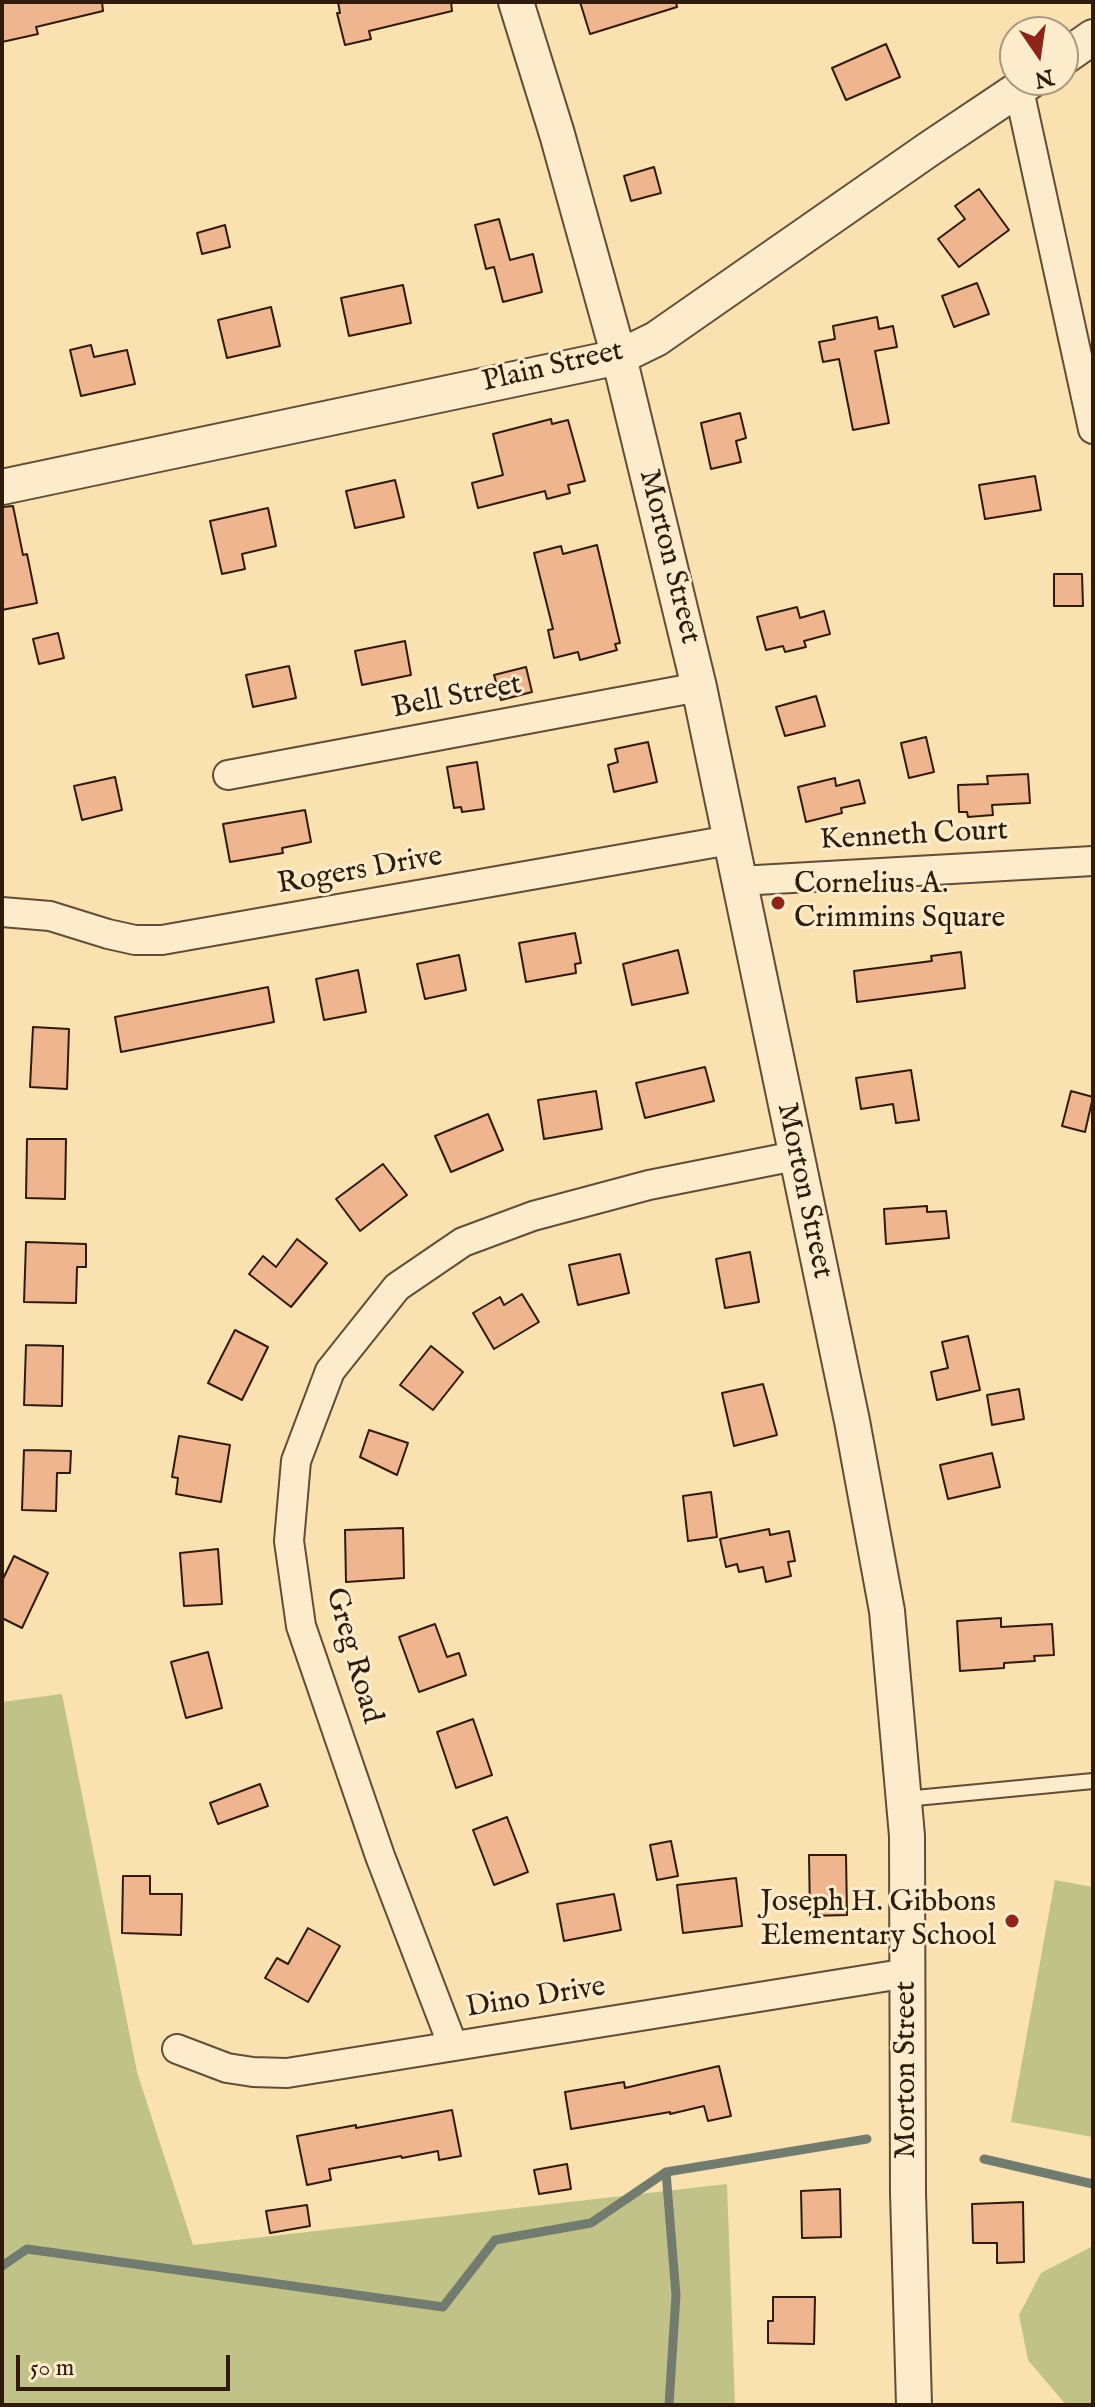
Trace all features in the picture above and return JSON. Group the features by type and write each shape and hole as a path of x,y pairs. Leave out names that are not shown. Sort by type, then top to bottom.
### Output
{"street":[{"name":"Morton Street","path":"516,2 557,134 619,357 699,687 852,1421 887,1611 905,1799 908,2193 914,2405"},
{"name":"Plain Street","path":"2,487 619,357 656,339 1008,96"},
{"path":"1027,96 1093,429"},
{"name":"Bell Street","path":"228,775 699,687"},
{"name":"Rogers Drive","path":"2,912 50,916 135,940 162,940 730,840"},
{"name":"Kenneth Court","path":"739,881 1093,861"},
{"name":"Greg Road","path":"453,2046 380,1856 301,1626 289,1541 296,1461 330,1371 397,1287 463,1242 533,1216 649,1185 795,1156"},
{"name":"Dino Drive","path":"177,2049 227,2068 287,2073 908,1973"}],"lane":[{"path":"905,1799 1093,1781"}],"green space":[{"path":"62,1694 137,2072 193,2245 727,2184 735,2405 2,2405 2,1702"},
{"path":"1055,1880 1093,1887 1093,2137 1011,2122"},
{"path":"1093,2246 1093,2405 1066,2405 1028,2360 1019,2315 1041,2273"}],"building":[{"path":"2,2 102,2 103,11 36,27 38,34 2,42"},
{"path":"338,2 451,2 452,11 369,31 371,39 345,45 337,13 340,13"},
{"path":"580,2 676,2 677,7 590,34"},
{"path":"886,44 900,77 846,100 832,68"},
{"path":"654,167 661,193 631,201 624,176"},
{"path":"979,189 1009,230 959,267 938,239 965,219 955,206"},
{"path":"499,219 510,260 533,254 542,292 503,302 494,267 486,269 475,225"},
{"path":"225,225 230,247 202,254 197,233"},
{"path":"977,283 989,314 954,327 942,296"},
{"path":"403,285 411,323 349,336 341,298"},
{"path":"271,307 280,346 227,358 218,320"},
{"path":"877,317 879,329 893,326 897,347 875,351 889,423 853,430 839,359 823,362 819,342 835,339 833,326"},
{"path":"91,345 94,357 127,350 135,384 81,396 70,350"},
{"path":"740,413 746,438 736,441 741,462 711,469 701,423"},
{"path":"551,419 552,424 568,420 585,481 568,485 570,493 547,499 545,491 478,508 472,483 503,475 493,434"},
{"path":"1035,476 1041,510 985,519 979,485"},
{"path":"395,480 404,517 355,528 346,491"},
{"path":"13,506 37,603 2,610 2,507"},
{"path":"268,508 276,546 242,554 245,569 222,574 210,521"},
{"path":"597,545 620,643 615,644 617,650 580,660 578,652 554,658 548,630 553,629 534,553 561,546 563,554"},
{"path":"1054,574 1082,574 1083,606 1054,606"},
{"path":"797,607 800,618 824,611 830,634 804,641 806,647 785,652 783,646 766,650 757,617"},
{"path":"58,633 64,658 39,664 33,639"},
{"path":"405,641 411,675 362,685 355,651"},
{"path":"289,666 296,698 253,707 246,675"},
{"path":"526,667 532,692 501,700 494,675"},
{"path":"816,696 825,726 785,736 776,707"},
{"path":"926,737 934,772 909,778 901,743"},
{"path":"648,742 657,782 614,792 608,765 618,762 615,749"},
{"path":"477,762 484,809 462,812 461,807 454,808 447,767"},
{"path":"1028,774 1030,803 992,805 993,815 968,817 967,812 959,812 958,785 988,784 987,776"},
{"path":"115,777 122,810 82,820 74,786"},
{"path":"835,778 836,786 859,780 865,803 841,808 842,813 806,822 798,787"},
{"path":"305,810 311,842 282,848 283,853 230,862 223,824"},
{"path":"575,933 581,963 575,964 576,973 526,982 519,943"},
{"path":"678,950 688,993 632,1005 623,964"},
{"path":"961,952 965,988 857,1002 854,971 932,961 931,956"},
{"path":"459,955 466,990 425,999 417,964"},
{"path":"358,970 366,1012 324,1020 316,979"},
{"path":"268,987 274,1022 121,1052 115,1017"},
{"path":"33,1027 69,1029 67,1089 30,1087"},
{"path":"705,1067 714,1101 645,1118 636,1083"},
{"path":"911,1070 919,1120 896,1123 893,1104 861,1109 856,1078"},
{"path":"596,1091 602,1129 544,1139 538,1100"},
{"path":"1071,1091 1093,1097 1085,1132 1062,1126"},
{"path":"488,1114 503,1150 451,1172 435,1136"},
{"path":"27,1139 66,1139 65,1199 26,1198"},
{"path":"383,1164 407,1195 360,1231 336,1199"},
{"path":"927,1206 927,1212 946,1211 949,1238 886,1244 884,1209"},
{"path":"297,1239 327,1263 291,1307 249,1274 263,1256 276,1267"},
{"path":"26,1242 86,1244 86,1267 77,1267 76,1303 24,1302"},
{"path":"750,1252 759,1302 725,1308 716,1259"},
{"path":"620,1254 629,1293 578,1305 569,1265"},
{"path":"522,1294 539,1322 494,1349 473,1313 500,1297 504,1305"},
{"path":"235,1330 268,1347 242,1400 208,1383"},
{"path":"968,1336 980,1390 937,1400 931,1372 948,1368 942,1342"},
{"path":"26,1345 63,1346 62,1406 24,1405"},
{"path":"431,1346 463,1372 433,1410 400,1385"},
{"path":"763,1384 777,1435 734,1446 722,1393"},
{"path":"1019,1389 1024,1419 992,1425 987,1395"},
{"path":"369,1430 408,1443 397,1475 360,1457"},
{"path":"179,1436 230,1445 221,1502 176,1494 178,1478 172,1477"},
{"path":"24,1450 71,1451 70,1473 57,1473 56,1511 22,1510"},
{"path":"992,1453 1000,1487 948,1499 940,1465"},
{"path":"711,1492 717,1537 688,1541 683,1496"},
{"path":"403,1528 404,1578 346,1582 345,1530"},
{"path":"769,1529 770,1535 789,1531 795,1561 788,1562 791,1576 766,1582 763,1567 739,1572 737,1564 726,1567 720,1539"},
{"path":"218,1549 222,1604 184,1606 180,1553"},
{"path":"14,1556 48,1573 22,1628 2,1618 2,1581"},
{"path":"1001,1618 1001,1627 1052,1624 1054,1655 1034,1656 1035,1661 1004,1663 1004,1668 960,1671 957,1621"},
{"path":"435,1624 447,1657 459,1653 466,1675 419,1692 399,1637"},
{"path":"208,1652 222,1708 186,1718 171,1662"},
{"path":"473,1719 492,1775 456,1788 437,1732"},
{"path":"260,1784 268,1806 218,1824 210,1803"},
{"path":"507,1817 528,1872 494,1885 473,1830"},
{"path":"671,1841 678,1876 657,1880 650,1845"},
{"path":"809,1855 846,1855 847,1915 810,1916"},
{"path":"123,1876 150,1876 150,1894 182,1894 181,1935 122,1933"},
{"path":"736,1878 742,1926 683,1933 677,1885"},
{"path":"614,1894 621,1930 564,1941 557,1904"},
{"path":"308,1928 340,1946 308,2002 265,1978 277,1958 288,1964"},
{"path":"719,2066 731,2116 708,2121 704,2106 571,2129 565,2092 624,2082 625,2088"},
{"path":"452,2110 461,2156 439,2160 438,2151 329,2169 331,2180 307,2185 297,2136"},
{"path":"567,2164 571,2189 539,2194 534,2170"},
{"path":"840,2189 841,2237 802,2238 801,2191"},
{"path":"1023,2202 1024,2262 997,2263 997,2243 973,2243 972,2204"},
{"path":"307,2205 310,2226 270,2233 266,2211"},
{"path":"773,2297 815,2297 814,2344 768,2343 768,2321 773,2321"}],"waterway":[{"path":"2,2266 27,2249 443,2307 495,2240 591,2223 666,2172 867,2139"},
{"path":"984,2159 1093,2184"},
{"path":"666,2172 676,2295 669,2405"}],"place":[{"name":"Cornelius A. Crimmins Square","path":"778,903"},
{"name":"Joseph H. Gibbons Elementary School","path":"1012,1921"}]}
